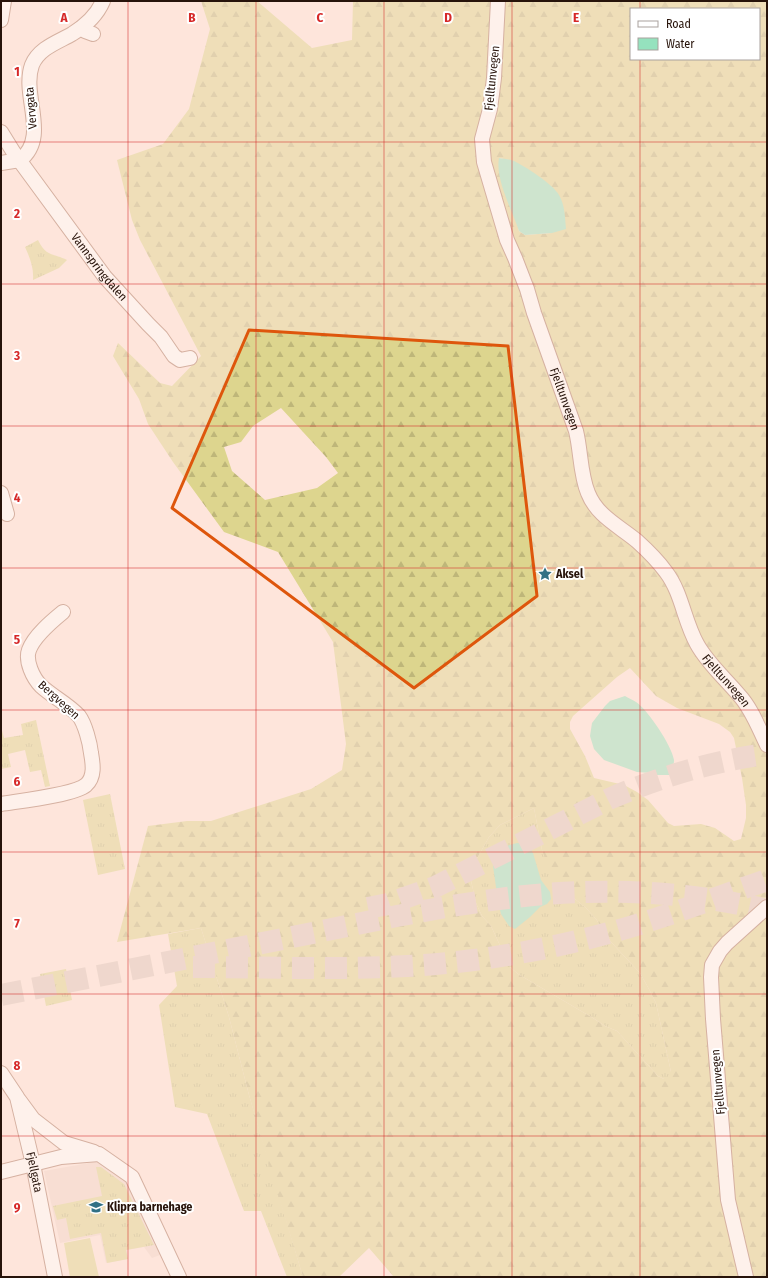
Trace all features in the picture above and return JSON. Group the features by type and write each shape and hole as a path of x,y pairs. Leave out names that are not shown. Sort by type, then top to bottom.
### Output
{"street":[{"path":"1,20 4,1"},
{"name":"Vervgata","path":"20,160 33,143 34,125 29,82 33,64 45,49 60,40 87,31 103,1"},
{"name":"Fjelltunvegen","path":"498,1 494,78 490,108 482,139 484,162 507,240 527,289 534,313 576,431 579,442 584,482 588,493 603,516 637,541 666,571 676,591 690,629 699,648 709,663 745,702 767,745"},
{"path":"1,132 20,160 1,163"},
{"name":"Vannspringdalen","path":"20,160 72,233 114,287 161,337 174,356 180,360 190,358"},
{"path":"1,493 7,514"},
{"name":"Bergvegen","path":"1,804 75,790 86,785 91,778 93,771 92,757 82,720 70,708 39,684 32,673 29,661 29,650 35,640 51,621 63,612"},
{"name":"Fjelltunvegen","path":"746,1277 728,1200 711,977 712,964 720,951 767,906"},
{"name":"Fjellgata","path":"1,1073 17,1097 26,1141 33,1164 55,1277"},
{"path":"17,1097 33,1119 64,1143 99,1154 132,1177 179,1277"},
{"path":"1,1172 61,1157 99,1154"}],"highlighted area":[{"path":"249,330 508,346 537,596 414,688 172,508"}],"shaded area":[{"name":"Klipra barnehage","path":"100,1161 127,1180 160,1255 152,1258 144,1247 127,1250 128,1259 106,1263 100,1235 60,1243 44,1171"}],"green space":[{"path":"201,1 257,1 312,48 352,40 353,1 767,1 767,1277 394,1277 369,1248 339,1277 303,1277 249,1095 229,1017 201,928 117,942 148,826 187,821 211,821 311,789 342,770 346,744 333,642 278,552 224,532 173,462 148,424 139,399 113,356 118,343 160,383 172,386 201,356 140,240 132,220 117,160 163,144 189,109 210,29","holes":["499,158 513,161 552,233 525,235 519,231","281,408 326,457 338,473 317,488 265,500 232,471 224,447 241,442 253,426","630,668 656,696 677,708 719,724 730,732 734,738 746,805 746,818 741,839 734,841 715,828 701,824 674,826 668,823 648,800 637,792 624,785 594,778 585,756 570,729 570,722 573,716 617,677","534,808 542,850 547,863 555,876 569,894 586,908 596,919 611,942 640,973 650,991 656,1003 671,1072 671,1079 664,1079 658,1076 617,1031 605,1026 518,974 510,967 491,926 482,916 476,903 470,876 475,862 489,837 500,825"]},
{"path":"38,240 47,252 67,260 59,268 33,280 33,271 25,247"},
{"path":"36,720 50,786 45,787 41,770 30,772 25,750 8,754 11,767 1,769 1,727 4,738 23,735 21,724"},
{"path":"110,794 125,869 98,875 83,800"},
{"path":"534,808 542,850 569,894 586,908 596,919 611,942 640,973 650,991 656,1003 671,1072 671,1079 664,1079 658,1076 617,1031 605,1026 518,974 510,967 491,926 482,916 476,903 470,876 475,862 489,837 500,825"},
{"path":"201,928 229,1017 249,1095 303,1277 287,1277 261,1211 244,1211 207,1114 175,1107 159,1005 177,986 168,934"},
{"path":"66,969 72,1000 46,1006 40,974"},
{"name":"Klipra barnehage","path":"96,1167 101,1167 124,1184 154,1245 126,1250 128,1259 107,1263 101,1233 70,1239 66,1218 57,1220 53,1206 102,1196"},
{"path":"90,1238 99,1277 70,1277 64,1243"}],"water":[{"path":"499,158 514,161 539,176 556,191 562,203 566,229 552,233 525,235 519,231 499,175"},
{"path":"625,696 636,702 647,712 669,746 674,760 671,775 657,775 637,772 604,760 594,749 590,736 592,723 610,701"},
{"path":"517,843 524,844 530,848 533,853 541,880 550,892 551,899 547,904 540,907 515,929 509,926 501,914 493,866 498,852 503,847"}],"tunnel":[{"path":"368,908 388,904 435,887 609,799 628,791 686,771 726,761 767,754"},
{"path":"193,967 298,968 404,966 439,964 514,954 572,942 630,927 767,880"},
{"path":"1,995 399,916 507,898 572,892 638,892 703,898 767,910"}],"place":[{"name":"Aksel","path":"545,574"},
{"name":"Klipra barnehage","path":"96,1207"}]}
